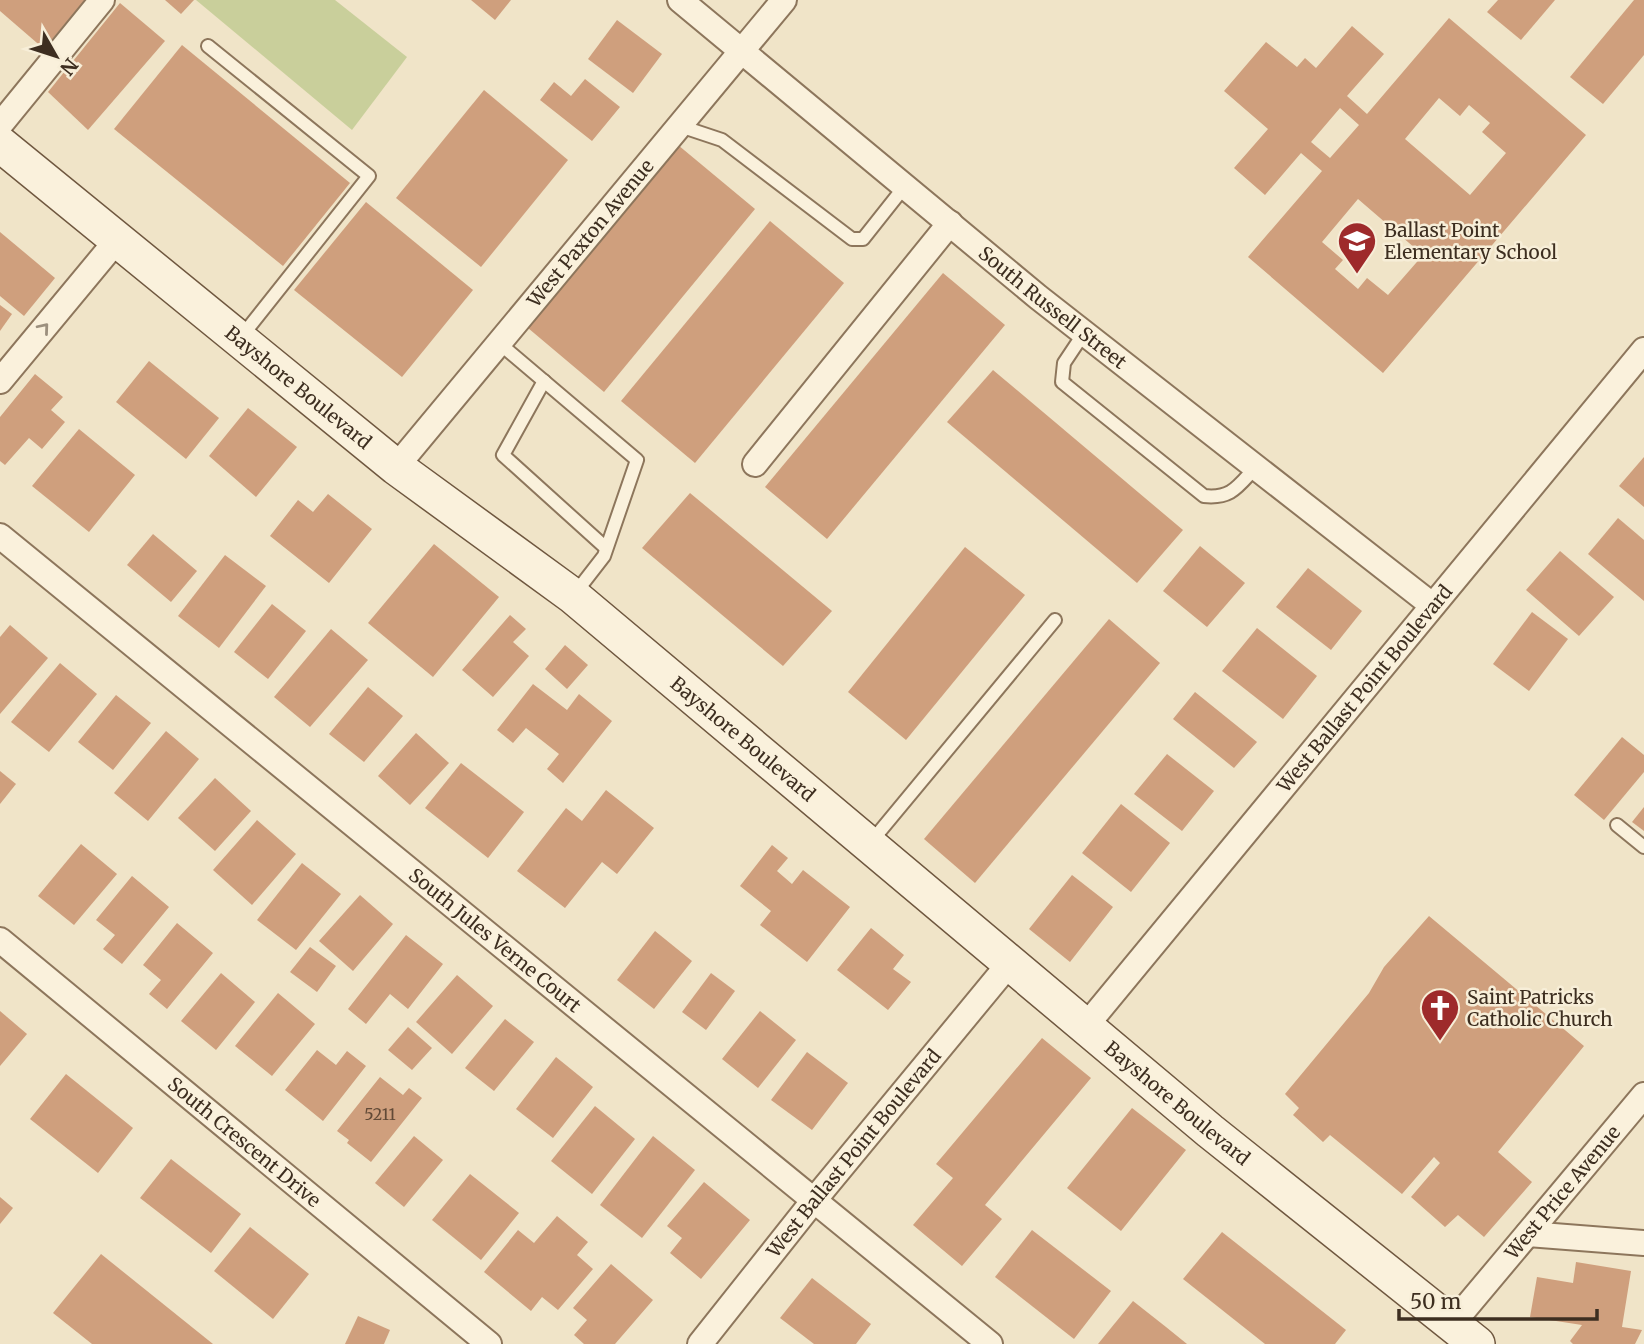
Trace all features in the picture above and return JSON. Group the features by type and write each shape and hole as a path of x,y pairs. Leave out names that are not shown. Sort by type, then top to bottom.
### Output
{"street":[{"path":"0,125 102,0"},
{"name":"West Paxton Avenue","path":"396,467 784,0"},
{"name":"South Russell Street","path":"690,3 905,186 1084,333 1432,605"},
{"name":"Bayshore Boulevard","path":"0,145 396,467 573,596 1210,1131 1465,1334"},
{"path":"755,464 950,223"},
{"path":"0,381 117,240"},
{"name":"West Ballast Point Boulevard","path":"1085,1027 1432,605 1640,364"},
{"name":"South Jules Verne Court","path":"0,536 990,1344"},
{"name":"South Crescent Drive","path":"0,940 489,1344"},
{"name":"West Ballast Point Boulevard","path":"700,1344 815,1199 1009,964"},
{"name":"West Price Avenue","path":"1465,1334 1528,1234 1644,1095"},
{"path":"1528,1234 1644,1243"}],"lane":[{"path":"208,46 369,176 239,339"},
{"path":"681,126 722,140 852,239 863,239 905,186"},
{"path":"1084,333 1064,362 1062,382 1204,496 1216,498 1231,494 1255,467"},
{"path":"499,344 637,460 604,556 573,596"},
{"path":"544,381 503,455 606,548"},
{"path":"868,845 1055,620"},
{"path":"1617,825 1644,847"}],"green space":[{"path":"196,0 335,0 407,57 352,130"}],"building":[{"path":"0,0 85,0 44,49 0,11"},
{"path":"165,0 194,0 181,14"},
{"path":"471,0 511,0 495,20"},
{"path":"1498,0 1555,0 1521,40 1487,12"},
{"path":"1634,0 1644,0 1644,55 1603,104 1570,77"},
{"path":"120,3 165,41 88,130 48,92"},
{"path":"1449,18 1586,135 1383,373 1248,257 1322,171 1301,153 1265,195 1234,168 1268,129 1224,91 1266,42 1297,67 1305,58 1316,68 1352,26 1384,54 1347,96 1367,114","holes":["1439,98 1460,116 1469,105 1490,123 1482,132 1506,153 1470,195 1405,139","1340,108 1359,125 1330,158 1311,142","1358,199 1423,255 1388,295 1367,278 1358,289 1335,269 1343,260 1322,242"]},
{"path":"617,20 662,54 633,93 588,59"},
{"path":"182,45 350,183 283,266 114,129"},
{"path":"585,79 620,107 592,141 540,100 554,82 571,96"},
{"path":"484,90 568,160 481,267 396,198"},
{"path":"678,145 755,209 604,392 528,328"},
{"path":"366,202 473,290 402,377 294,290"},
{"path":"770,221 844,283 695,463 621,401"},
{"path":"0,232 55,278 24,316 0,296"},
{"path":"943,273 1005,325 827,539 765,487"},
{"path":"0,305 12,314 0,331"},
{"path":"149,361 219,418 186,459 116,402"},
{"path":"993,370 1183,530 1137,583 947,422"},
{"path":"35,374 63,397 51,410 65,422 42,449 29,438 5,465 0,461 0,417"},
{"path":"248,408 297,447 256,497 209,456"},
{"path":"79,429 135,475 89,532 32,486"},
{"path":"1644,457 1644,507 1619,486"},
{"path":"690,493 832,611 783,666 642,548"},
{"path":"328,494 372,529 329,583 270,536 298,500 313,512"},
{"path":"1618,518 1644,540 1644,601 1588,554"},
{"path":"153,534 197,571 171,602 127,565"},
{"path":"434,544 499,597 433,677 368,623"},
{"path":"1200,546 1245,583 1207,627 1163,591"},
{"path":"965,547 1025,595 906,740 848,692"},
{"path":"1560,551 1614,597 1579,636 1526,590"},
{"path":"225,555 266,586 219,648 178,616"},
{"path":"1308,568 1362,611 1331,650 1276,607"},
{"path":"272,604 306,631 268,679 234,652"},
{"path":"1532,612 1568,639 1529,691 1493,664"},
{"path":"510,615 526,629 513,642 529,656 493,697 462,670"},
{"path":"1109,619 1160,663 975,883 924,839"},
{"path":"10,625 48,658 0,714 0,637"},
{"path":"1257,628 1317,676 1283,719 1222,671"},
{"path":"331,629 368,660 310,727 274,697"},
{"path":"565,645 588,665 567,689 545,669"},
{"path":"60,663 97,694 49,752 11,722"},
{"path":"533,684 567,710 579,694 612,721 563,783 547,769 559,754 526,728 513,743 497,730"},
{"path":"368,687 403,716 364,762 329,734"},
{"path":"1195,692 1257,742 1234,768 1173,719"},
{"path":"116,695 151,723 113,770 78,742"},
{"path":"166,731 199,759 148,821 114,793"},
{"path":"416,733 449,763 410,805 378,776"},
{"path":"1622,737 1644,755 1644,772 1604,820 1574,795"},
{"path":"1167,754 1214,791 1182,831 1134,794"},
{"path":"461,763 524,812 488,858 425,808"},
{"path":"0,771 16,784 0,804"},
{"path":"215,778 251,811 215,851 178,818"},
{"path":"606,790 654,828 617,874 602,862 565,908 517,871 566,808 582,821"},
{"path":"1121,804 1170,843 1131,892 1082,853"},
{"path":"1644,807 1644,831 1632,822"},
{"path":"257,820 296,854 252,905 213,870"},
{"path":"81,844 117,874 74,925 38,896"},
{"path":"772,845 788,858 777,871 792,884 803,870 850,907 807,962 760,925 771,911 740,886"},
{"path":"302,863 341,894 296,950 257,920"},
{"path":"1072,875 1113,907 1070,962 1029,929"},
{"path":"132,876 169,907 122,964 103,949 115,935 96,920"},
{"path":"360,895 393,924 353,971 319,941"},
{"path":"1429,916 1584,1046 1498,1152 1532,1182 1484,1237 1458,1215 1445,1227 1411,1197 1440,1163 1434,1157 1402,1194 1330,1135 1323,1142 1293,1115 1299,1108 1285,1094 1369,993 1384,967"},
{"path":"177,923 213,953 167,1009 149,994 161,980 143,965"},
{"path":"871,928 904,955 893,969 911,982 888,1010 837,970"},
{"path":"655,931 692,961 654,1009 617,980"},
{"path":"406,935 443,964 408,1009 390,994 366,1024 348,1009"},
{"path":"310,947 336,966 317,992 290,972"},
{"path":"221,973 255,1002 216,1050 181,1021"},
{"path":"711,973 735,991 706,1030 682,1012"},
{"path":"457,975 493,1006 452,1054 416,1022"},
{"path":"278,993 315,1024 272,1076 235,1046"},
{"path":"0,1011 27,1034 0,1066"},
{"path":"760,1011 796,1040 758,1088 722,1059"},
{"path":"505,1019 534,1042 494,1091 465,1068"},
{"path":"408,1027 432,1048 412,1070 388,1050"},
{"path":"1042,1038 1091,1078 985,1205 1002,1219 962,1266 913,1225 953,1178 936,1164"},
{"path":"317,1050 336,1065 347,1051 366,1066 323,1121 285,1090"},
{"path":"807,1052 848,1083 812,1130 771,1100"},
{"path":"556,1057 593,1087 553,1138 516,1109"},
{"path":"66,1074 133,1128 98,1173 30,1119"},
{"path":"380,1077 403,1095 409,1088 422,1098 371,1162 347,1143 349,1140 337,1131"},
{"path":"595,1106 635,1139 592,1194 551,1161"},
{"path":"1132,1108 1186,1150 1121,1231 1067,1188"},
{"path":"414,1136 443,1160 404,1207 375,1183"},
{"path":"653,1136 695,1170 642,1238 600,1205"},
{"path":"171,1159 241,1214 211,1253 140,1198"},
{"path":"470,1174 519,1213 481,1260 432,1220"},
{"path":"704,1182 750,1220 701,1279 670,1253 682,1238 667,1226"},
{"path":"0,1197 13,1208 0,1224"},
{"path":"557,1216 588,1242 577,1255 593,1269 558,1310 542,1297 531,1311 484,1272 518,1230 534,1243"},
{"path":"250,1227 309,1274 273,1319 214,1271"},
{"path":"1032,1230 1111,1291 1074,1339 995,1277"},
{"path":"1222,1232 1346,1330 1335,1344 1265,1344 1183,1279"},
{"path":"101,1254 213,1344 92,1344 53,1313"},
{"path":"1576,1262 1631,1271 1622,1327 1642,1330 1635,1344 1573,1344 1570,1341 1582,1325 1530,1317 1537,1277 1573,1283"},
{"path":"611,1264 653,1300 615,1344 584,1344 574,1335 587,1320 573,1308"},
{"path":"812,1278 871,1324 856,1344 814,1344 780,1318"},
{"path":"1133,1301 1166,1327 1187,1344 1098,1344"},
{"path":"358,1316 390,1330 384,1344 345,1344"}],"place":[{"name":"Ballast Point Elementary School","path":"1357,275"},
{"name":"Saint Patricks Catholic Church","path":"1440,1042"}]}
